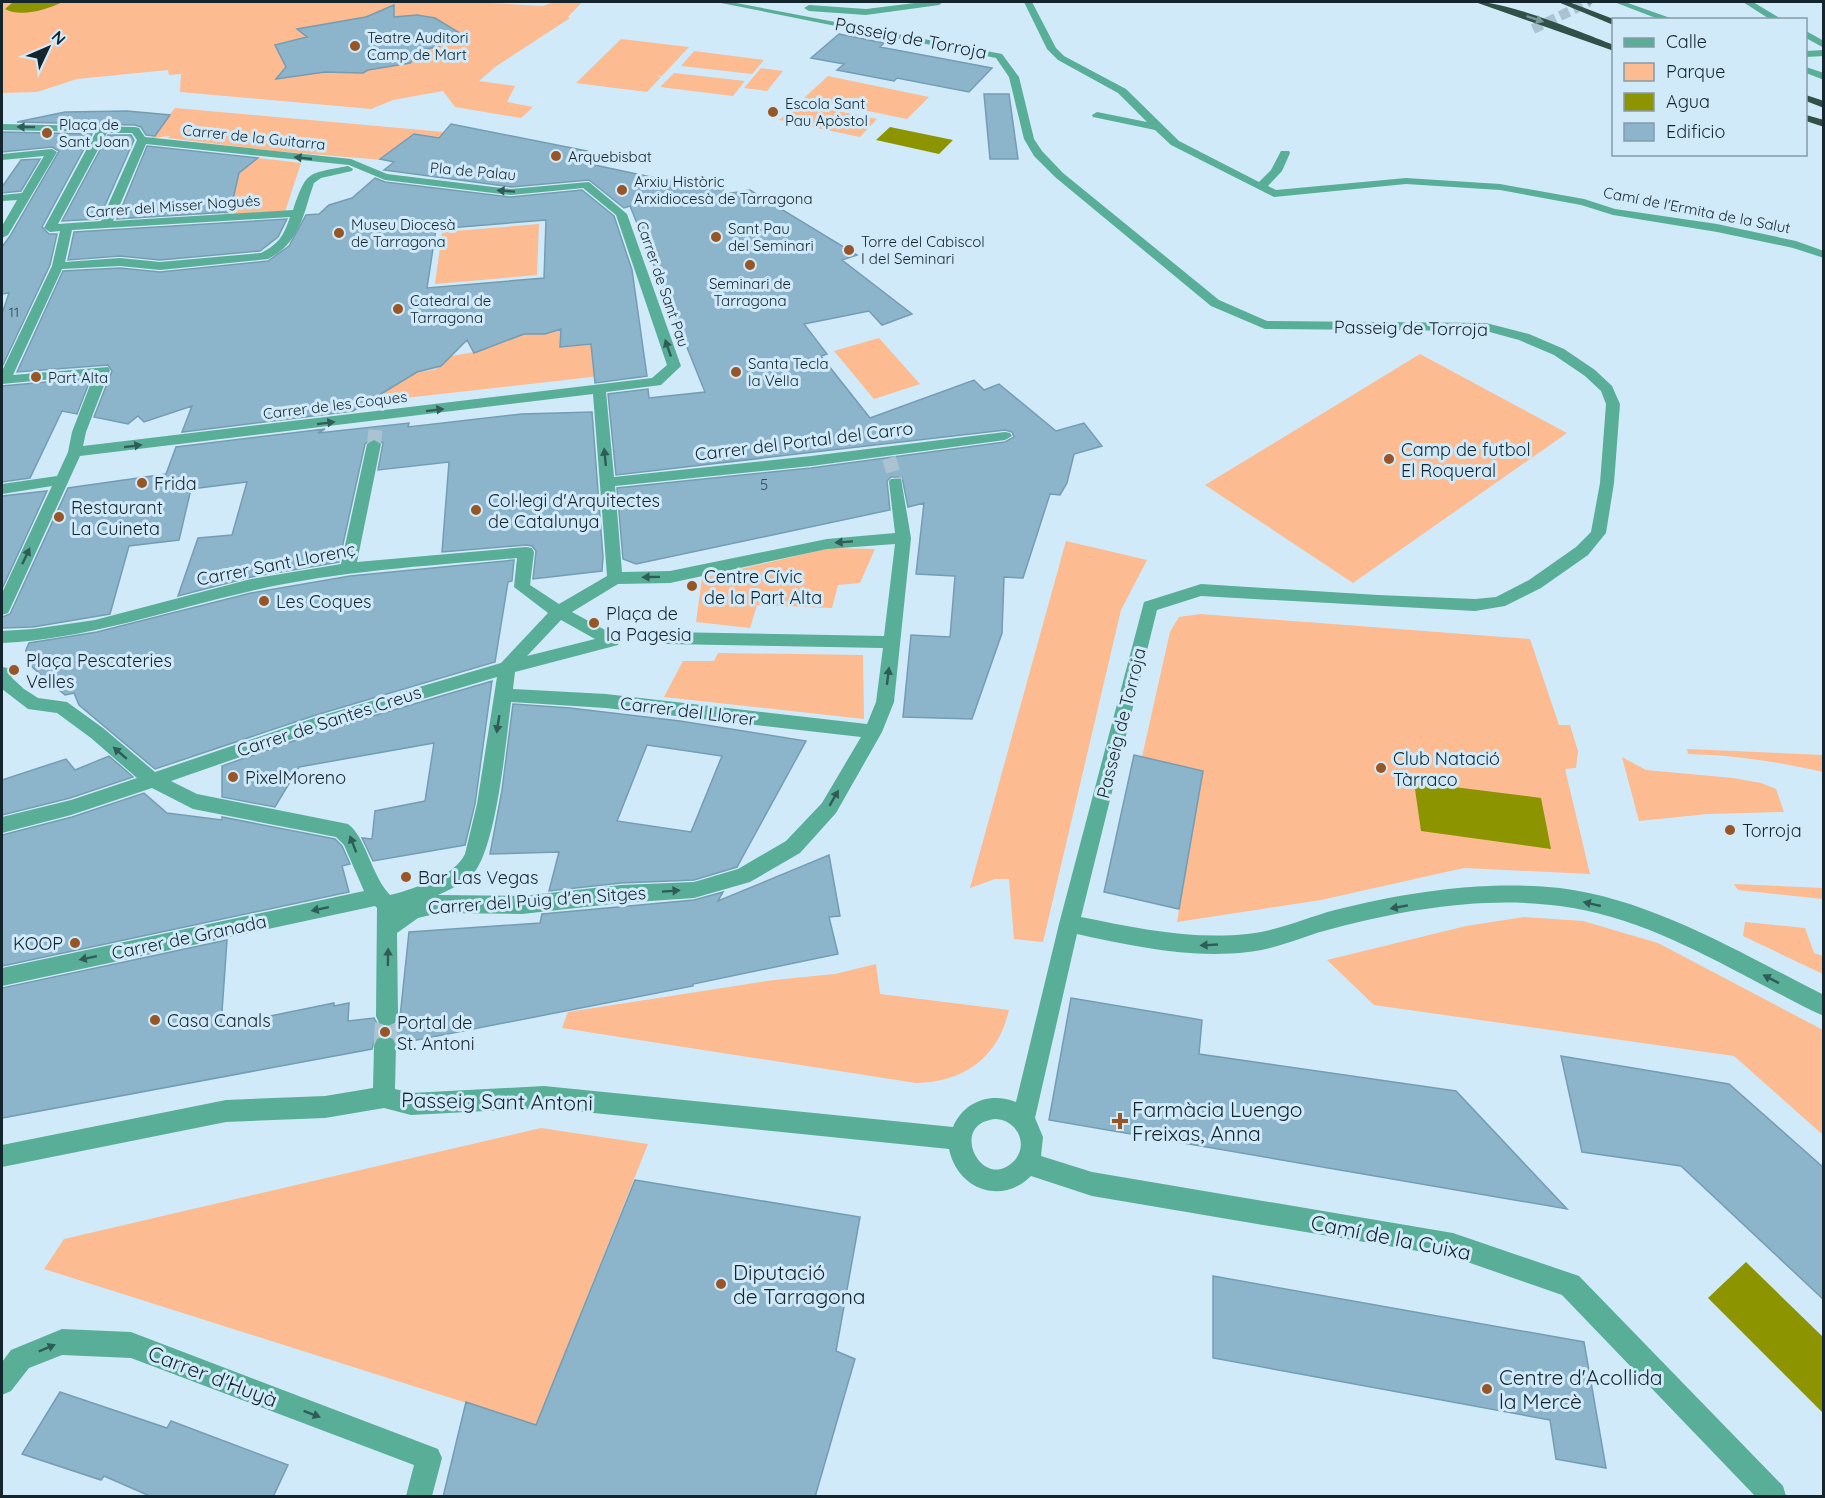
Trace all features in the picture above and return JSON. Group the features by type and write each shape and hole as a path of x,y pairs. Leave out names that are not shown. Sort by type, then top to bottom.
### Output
{"highway":[{"path":"1479,2 1545,22 1612,47"},
{"path":"1562,2 1612,21"},
{"path":"1541,10 1612,39"},
{"path":"1807,98 1824,105"},
{"path":"1807,117 1824,124"}],"street":[{"name":"Passeig de Torroja","path":"720,2 999,56 1017,79 1030,140 1059,175 1215,303 1228,310 1265,325 1486,327 1524,337 1559,352 1590,373 1607,389 1613,404 1607,483 1598,533 1582,551 1557,569 1535,584 1499,602 1475,604 1389,602 1201,590 1150,606 1069,924 1023,1121"},
{"path":"755,2 867,12 939,2"},
{"name":"Camí de l'Ermita de la Salut","path":"1028,2 1052,49 1061,58 1122,92 1175,143 1274,194 1406,181 1500,187 1584,202 1613,212 1717,228 1796,245 1824,255"},
{"path":"1617,2 1666,18"},
{"path":"1747,2 1775,18"},
{"path":"1807,35 1824,45"},
{"path":"1807,54 1824,53"},
{"path":"1807,70 1824,77"},
{"path":"1097,115 1158,127"},
{"path":"2,127 135,130 142,140 105,226"},
{"name":"Carrer del Misser Nogués","path":"103,130 50,228 298,213"},
{"name":"Carrer de la Guitarra","path":"142,140 351,162 361,167"},
{"path":"2,157 52,152 2,233"},
{"path":"1260,187 1276,171 1285,153"},
{"path":"58,266 120,262 160,267 264,256 278,249 288,239 309,180 331,171 361,167"},
{"name":"Pla de Palau","path":"361,167 385,177 511,192 585,184"},
{"name":"Carrer de Sant Pau","path":"585,184 621,214 674,366 656,382 598,389"},
{"path":"2,198 26,196"},
{"path":"3,380 58,266 67,228"},
{"path":"2,609 75,452 79,432 103,370 3,380"},
{"path":"598,389 615,578"},
{"name":"Carrer de les Coques","path":"75,452 377,421 598,389"},
{"name":"Carrer del Portal del Carro","path":"608,482 887,454 1005,436"},
{"path":"348,568 374,444"},
{"path":"2,489 61,480"},
{"name":"Carrer del Puig d'en Sitges","path":"388,927 413,910 439,904 522,905 621,894 694,890 743,876 793,846 829,808 873,732 885,702 903,538 896,482"},
{"path":"507,667 559,612 615,578 670,577 827,544 903,538"},
{"name":"Carrer Sant Llorenç","path":"2,637 27,637 107,622 252,585 348,568 526,552 522,587 559,612"},
{"path":"507,667 612,641 559,612"},
{"path":"667,638 893,642"},
{"name":"Carrer de Granada","path":"2,977 382,901 442,884 471,863 481,825 507,667"},
{"name":"Carrer de Santes Creus","path":"2,825 39,817 359,709 507,667"},
{"path":"2,673 4,681 18,694 34,704 61,707 97,733 152,780 193,801 341,830 350,835 360,865 382,901 388,927 387,1016"},
{"name":"Carrer del Llorer","path":"503,695 606,701 873,732"},
{"path":"1069,924 1146,939 1202,946 1272,940 1335,919 1473,895 1561,897 1632,915 1703,945 1824,1006"},
{"path":"384,1097 385,1046"},
{"name":"Passeig Sant Antoni","path":"2,1156 226,1111 325,1107 384,1097 411,1104 543,1097 960,1139"},
{"path":"988,1108 1002,1108 1014,1113 1023,1121 1030,1131 1033,1143 1028,1163 1017,1175 992,1180 972,1169 964,1158 960,1139 967,1121 976,1113 988,1108"},
{"name":"Camí de la Cuixa","path":"1028,1163 1092,1184 1453,1245 1570,1285 1773,1497"},
{"name":"Carrer d'Huyà","path":"2,1382 20,1359 62,1342 131,1345 429,1458 419,1497"}],"green space":[{"path":"2,2 492,2 543,6 553,2 582,2 568,17 570,18 495,67 479,81 515,86 507,102 533,107 521,118 455,107 443,91 393,100 371,109 180,92 181,74 169,75 168,70 77,79 37,92 2,93"},
{"path":"621,39 689,47 662,76 654,75 661,77 647,92 576,83"},
{"path":"694,51 764,60 752,74 681,66"},
{"path":"761,68 783,71 767,91 744,88"},
{"path":"674,73 745,81 733,96 660,87"},
{"path":"828,76 929,97 907,119 804,98"},
{"path":"798,103 877,119 860,137 779,120"},
{"path":"175,108 444,132 439,138 384,160 274,151 168,138 170,136 151,138"},
{"path":"259,158 301,163 285,212 224,215 231,190 235,189 241,165 249,166"},
{"path":"539,224 537,275 435,284 442,232"},
{"path":"561,328 561,347 600,343 592,351 593,364 618,374 387,400 390,393 384,394 385,386 397,377 436,369 445,363 446,357 480,351 502,331 547,333"},
{"path":"879,338 920,384 874,399 834,351"},
{"name":"Camp de futbol El Roqueral","path":"1420,354 1567,433 1353,583 1205,485"},
{"path":"1066,541 1147,560 1121,610 1043,942 1014,939 1009,879 995,879 970,888"},
{"path":"830,548 875,549 860,583 838,585 832,608 757,605 750,628 696,622 702,578"},
{"name":"Club Natació Tàrraco","path":"1200,614 1530,639 1559,725 1570,725 1578,751 1576,768 1565,769 1590,874 1464,868 1321,900 1177,922 1203,771 1142,757 1170,632 1179,617"},
{"path":"718,653 863,655 864,719 664,697 683,661 714,661"},
{"path":"1687,749 1823,755 1823,772 1757,760 1688,754"},
{"path":"1622,757 1646,770 1733,778 1761,783 1776,789 1784,812 1707,814 1639,821"},
{"path":"1734,884 1823,888 1823,899 1738,890"},
{"path":"1524,917 1583,921 1658,943 1823,1030 1823,1135 1734,1056 1374,1005 1327,960 1466,926"},
{"path":"1745,922 1805,928 1814,953 1823,956 1823,974 1743,936"},
{"path":"876,964 880,994 1009,1010 997,1042 976,1064 964,1072 933,1082 916,1083 562,1028 568,1012 774,980 835,974"},
{"path":"541,1128 648,1144 536,1425 44,1269 64,1239"}],"water":[{"path":"13,2 63,2 42,10 19,13 5,9"},
{"path":"890,127 953,140 939,154 876,140"},
{"path":"1414,782 1541,798 1551,849 1421,831"},
{"path":"1746,1262 1823,1337 1823,1413 1708,1298"}],"building":[{"name":"Teatre Auditori Camp de Mart","path":"394,5 394,17 417,15 435,18 468,38 424,50 410,63 368,70 363,73 325,72 276,79 286,67 275,45 307,37 297,29 366,17"},
{"path":"839,34 884,43 880,47 992,68 969,92 897,78 894,81 837,70 844,64 811,58"},
{"path":"984,94 1009,94 1018,159 990,159"},
{"path":"127,111 170,115 155,136 146,135 141,127 135,125 17,122 65,112"},
{"path":"451,124 587,151 576,161 693,186 698,180 721,185 726,194 750,190 857,255 842,260 912,314 882,325 869,311 804,324 827,354 821,356 870,418 974,380 984,390 999,384 1056,431 1084,423 1102,446 1074,454 1067,483 1060,495 1050,494 1023,578 1004,577 1002,633 972,719 903,717 911,635 950,637 955,576 916,574 924,503 908,507 902,477 891,477 887,481 890,510 636,564 623,559 617,488 811,468 1005,442 1014,437 1012,432 1005,430 616,475 608,394 648,389 649,398 705,392 630,206 624,208 589,180 511,187 384,170 394,162 380,159 414,134 439,138"},
{"path":"2,132 92,134 42,227 49,234 57,234 50,265 2,367 2,314 9,293 2,294 2,247 59,151 52,147 2,152"},
{"path":"108,135 131,135 134,140 99,219 62,221"},
{"path":"147,146 258,158 239,173 230,212 117,219"},
{"path":"40,159 21,191 2,193 2,187 21,160"},
{"name":"Catedral de Tarragona","path":"375,178 385,182 511,197 582,190 614,216 632,270 647,376 595,383 591,344 560,347 561,329 545,334 524,334 474,353 467,340 441,366 417,372 353,411 182,432 192,406 144,422 138,416 128,424 94,417 112,371 108,365 17,372 63,271 120,268 160,272 268,261 289,246 306,215 319,214 329,205 352,198","holes":["546,220 544,278 427,288 436,229"]},
{"path":"287,219 278,237 260,251 160,260 120,256 68,260 74,232"},
{"path":"91,378 77,414 62,411 30,478 2,482 2,386"},
{"path":"592,412 603,557 602,571 533,579 536,551 532,546 526,545 442,552 449,462 378,470 383,443 373,438 365,444 339,562 251,577 178,596 198,538 232,535 247,482 191,489 179,540 129,546 110,614 33,627 2,628 2,617 10,614 68,488 166,474 176,447 325,429 318,433 409,423 408,427 522,414"},
{"path":"47,491 2,589 2,496"},
{"path":"514,560 512,581 508,582 495,662 316,715 155,769 79,705 74,693 65,695 26,662 26,650 29,643 97,632 251,593 350,576"},
{"path":"492,681 475,804 465,845 373,861 362,838 372,839 375,811 425,801 434,743 299,767 275,807 222,797 222,766 322,731"},
{"path":"513,704 680,721 806,741 737,867 694,880 621,883 549,891 559,852 490,854 502,790","holes":["647,745 722,756 691,832 617,821"]},
{"path":"1134,755 1203,771 1179,909 1104,892"},
{"path":"109,756 133,777 70,798 2,815 2,780 66,759 75,770"},
{"path":"144,793 167,813 222,820 222,817 335,839 342,846 350,864 342,866 349,892 2,966 2,835 72,817"},
{"path":"829,855 840,916 829,917 838,954 693,984 693,986 397,1044 394,1037 384,1034 375,1038 372,1049 2,1118 2,988 227,940 221,1026 334,1003 334,1006 349,1003 348,1021 374,1018 378,1025 388,1028 396,1025 400,1017 409,932 540,923 542,914 694,900 723,892 718,901"},
{"path":"1071,998 1202,1020 1199,1054 1456,1091 1567,1209 1049,1120"},
{"path":"1561,1056 1729,1084 1824,1168 1824,1300 1681,1166 1582,1152"},
{"name":"Diputació de Tarragona","path":"635,1180 860,1217 836,1351 855,1359 815,1497 443,1497 466,1402 536,1425"},
{"name":"Centre d'Acollida la Mercè","path":"1213,1276 1584,1342 1606,1468 1556,1459 1550,1420 1213,1358"},
{"path":"60,1392 167,1428 171,1421 288,1465 273,1497 152,1497 104,1476 101,1480 22,1454"}],"tunnel":[{"path":"1533,29 1589,2"},
{"path":"374,444 376,426"},
{"path":"889,458 896,482"},
{"path":"385,1046 387,1016"}],"place":[{"name":"Teatre Auditori Camp de Mart","path":"355,46"},
{"name":"Escola Sant Pau Apòstol","path":"773,112"},
{"name":"Plaça de Sant Joan","path":"47,133"},
{"name":"Arquebisbat","path":"556,156"},
{"name":"Arxiu Històric Arxidiocesà de Tarragona","path":"622,190"},
{"name":"Museu Diocesà de Tarragona","path":"339,233"},
{"name":"Sant Pau del Seminari","path":"716,237"},
{"name":"Torre del Cabiscol I del Seminari","path":"849,250"},
{"name":"Seminari de Tarragona","path":"750,265"},
{"name":"Catedral de Tarragona","path":"398,309"},
{"name":"Santa Tecla la Vella","path":"736,372"},
{"name":"Part Alta","path":"36,377"},
{"name":"Camp de futbol El Roqueral","path":"1389,459"},
{"name":"Frida","path":"142,483"},
{"name":"Col·legi d'Arquitectes de Catalunya","path":"476,510"},
{"name":"Restaurant La Cuineta","path":"59,517"},
{"name":"Centre Cívic de la Part Alta","path":"692,586"},
{"name":"Les Coques","path":"264,601"},
{"name":"Plaça de la Pagesia","path":"594,623"},
{"name":"Plaça Pescateries Velles","path":"14,670"},
{"name":"Club Natació Tàrraco","path":"1381,768"},
{"name":"PixelMoreno","path":"233,777"},
{"name":"Torroja","path":"1730,830"},
{"name":"Bar Las Vegas","path":"406,877"},
{"name":"KOOP","path":"75,943"},
{"name":"Casa Canals","path":"155,1020"},
{"name":"Portal de St. Antoni","path":"385,1032"},
{"name":"Farmàcia Luengo Freixas, Anna","path":"1120,1121"},
{"name":"Diputació de Tarragona","path":"721,1284"},
{"name":"Centre d'Acollida la Mercè","path":"1487,1389"}]}
